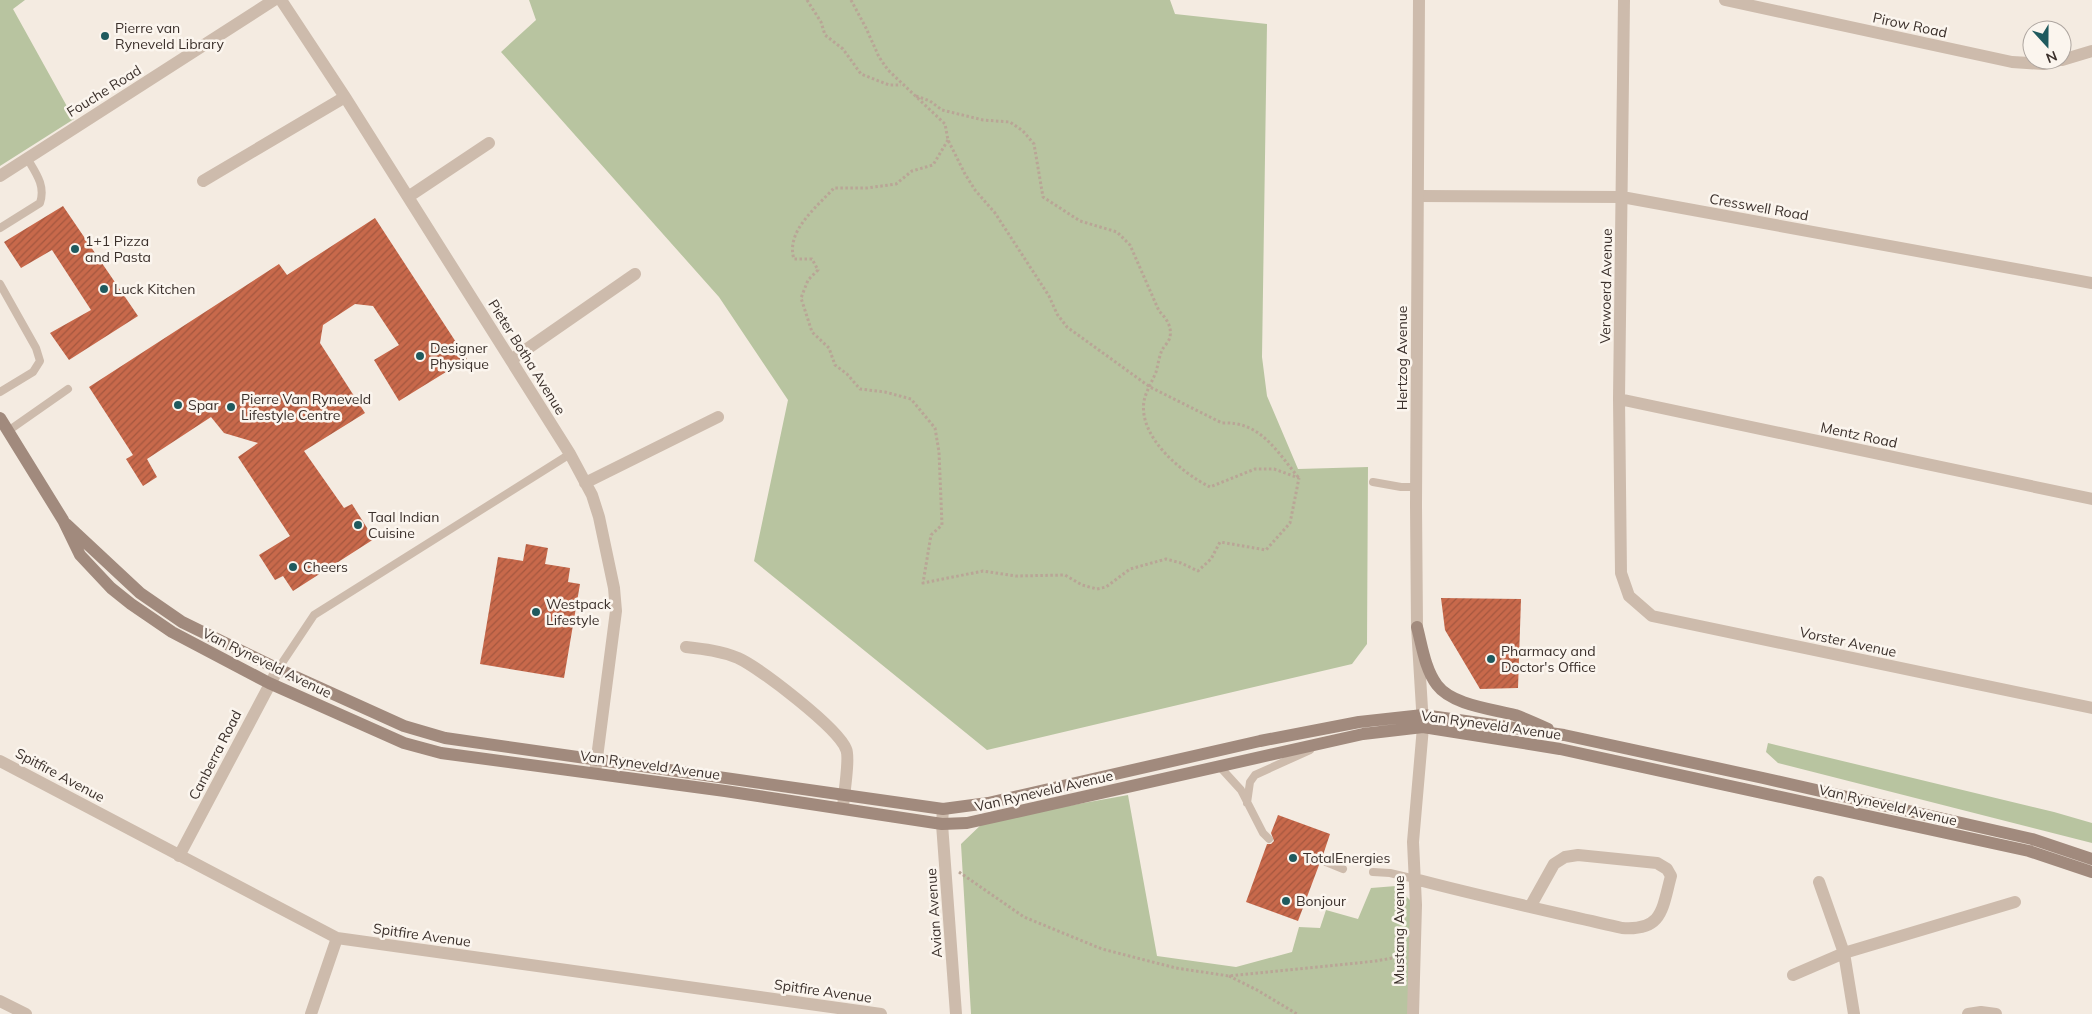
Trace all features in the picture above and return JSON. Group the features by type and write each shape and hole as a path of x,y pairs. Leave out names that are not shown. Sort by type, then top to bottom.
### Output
{"main road":[{"name":"Van Ryneveld Avenue","path":"0,418 63,520 80,555 111,588 172,632 269,683 404,743 441,753 843,802 943,810 988,804 1260,741 1359,722 1423,721 1564,735 2032,839 2092,859"},
{"name":"Van Ryneveld Avenue","path":"63,520 108,564 147,598 182,622 278,669 404,726 445,738 597,760 843,802 942,824 967,823 995,818 1423,721 1758,791 2029,851 2092,872"},
{"path":"1417,627 1429,671 1443,692 1459,701 1518,716 1564,735"}],"street":[{"name":"Fouche Road","path":"0,176 274,0"},
{"name":"Pieter Botha Avenue","path":"281,0 345,97 570,454 599,517 612,567 615,604 595,773"},
{"name":"Hertzog Avenue","path":"1420,0 1417,627 1423,721"},
{"name":"Verwoerd Avenue","path":"1620,573 1619,400 1624,0"},
{"name":"Pirow Road","path":"1725,0 2022,63"},
{"name":"Pirow Road","path":"2072,56 2092,50"},
{"path":"203,181 345,97"},
{"path":"408,197 489,143"},
{"name":"Cresswell Road","path":"1418,196 1622,197 2092,284"},
{"path":"511,360 635,274"},
{"name":"Mentz Road","path":"1619,400 2092,499"},
{"path":"585,483 718,417"},
{"name":"Vorster Avenue","path":"1620,573 1628,596 1652,616 2092,708"},
{"path":"686,648 714,650 748,663 784,689 838,735 848,754 843,802"},
{"name":"Canberra Road","path":"179,856 278,669"},
{"name":"Mustang Avenue","path":"1413,1014 1416,954 1413,842 1423,721"},
{"name":"Spitfire Avenue","path":"0,760 337,938 881,1014"},
{"name":"Avian Avenue","path":"943,810 942,824 947,866 956,1014"},
{"path":"1415,879 1530,907 1622,928 1645,927 1653,923 1662,909 1671,876 1667,869 1657,863 1570,855 1554,864 1530,907"},
{"path":"1819,882 1844,953 1854,1014"},
{"path":"1793,975 1844,953 2015,902"},
{"path":"311,1014 337,938"},
{"path":"0,1001 26,1014"},
{"path":"1968,1014 1981,1012 1996,1014"}],"lane":[{"path":"0,228 40,203 42,192 40,179 27,158"},
{"path":"0,284 36,348 40,361 32,372 0,392"},
{"path":"8,431 68,389"},
{"path":"278,669 314,615 570,454"},
{"path":"1373,482 1401,487 1417,487"},
{"path":"1247,804 1250,782 1255,775 1323,743"},
{"path":"1220,767 1241,790 1262,833 1269,840"},
{"path":"1321,860 1343,869"},
{"path":"1373,872 1390,873 1415,879"}],"path":[{"path":"807,0 821,22 825,35 843,49 861,74 889,85 902,85"},
{"path":"851,0 879,57 888,70 945,124 948,140 970,182 995,213 1049,296 1057,314 1067,327 1150,387 1222,423 1234,422 1251,428 1269,439 1299,478 1290,523 1266,550 1220,542 1211,559 1198,571 1181,563 1166,559 1130,569 1106,587 1097,589 1082,585 1065,575 1016,576 983,571 922,582 931,535 942,524 939,452 935,428 911,399 885,392 860,389 847,374 835,365 829,348 812,332 801,298 808,280 818,270 812,259 794,259 791,251 799,226 834,188 867,188 896,184 912,171 933,165 948,140"},
{"path":"914,95 930,101 942,110 983,120 1010,122 1023,131 1034,144 1043,196 1080,221 1117,232 1130,245 1159,311 1167,319 1170,328 1170,338 1163,349 1144,401 1145,419 1155,441 1168,457 1210,487 1255,469 1274,469 1299,478"},
{"path":"947,866 965,875 1024,917 1102,949 1176,968 1229,976 1376,961 1416,954"},
{"path":"1229,976 1297,1014"}],"green space":[{"path":"0,0 25,0 13,9 74,119 0,166"},
{"path":"529,0 1170,0 1175,14 1267,24 1262,357 1267,396 1298,469 1368,467 1367,644 1352,664 987,750 754,561 788,400 719,297 501,52 536,20"},
{"path":"1768,743 2054,812 2092,823 2092,843 1778,763 1766,752"},
{"path":"1128,795 1157,956 1236,967 1292,952 1299,927 1320,928 1326,910 1358,919 1371,888 1396,886 1416,906 1412,1014 971,1014 961,844 985,821"}],"building":[{"path":"63,206 138,316 69,360 50,333 91,310 52,250 21,268 4,242"},
{"name":"Pierre Van Ryneveld Lifestyle Centre","path":"375,218 467,359 399,401 374,360 399,345 373,306 355,304 323,325 320,343 365,413 304,451 344,508 352,504 374,539 293,591 283,576 275,580 259,555 290,536 238,457 258,443 224,433 211,417 147,459 157,477 143,486 126,459 133,455 89,387 279,264 287,275"},
{"path":"526,544 548,548 545,564 570,568 568,582 580,584 564,678 480,664 498,557 523,561"},
{"name":"Pharmacy and Doctor's Office","path":"1441,598 1521,599 1518,688 1480,689 1445,630"},
{"path":"1278,815 1330,834 1323,855 1318,855 1316,858 1319,865 1298,921 1246,902 1267,844 1271,844 1274,841 1271,833"}],"place":[{"name":"Pierre van Ryneveld Library","path":"105,36"},
{"name":"1+1 Pizza and Pasta","path":"75,249"},
{"name":"Luck Kitchen","path":"104,289"},
{"name":"Designer Physique","path":"420,356"},
{"name":"Spar","path":"178,405"},
{"name":"Pierre Van Ryneveld Lifestyle Centre","path":"231,407"},
{"name":"Taal Indian Cuisine","path":"358,525"},
{"name":"Cheers","path":"293,567"},
{"name":"Westpack Lifestyle","path":"536,612"},
{"name":"Pharmacy and Doctor's Office","path":"1491,659"},
{"name":"TotalEnergies","path":"1293,858"},
{"name":"Bonjour","path":"1286,901"}]}
